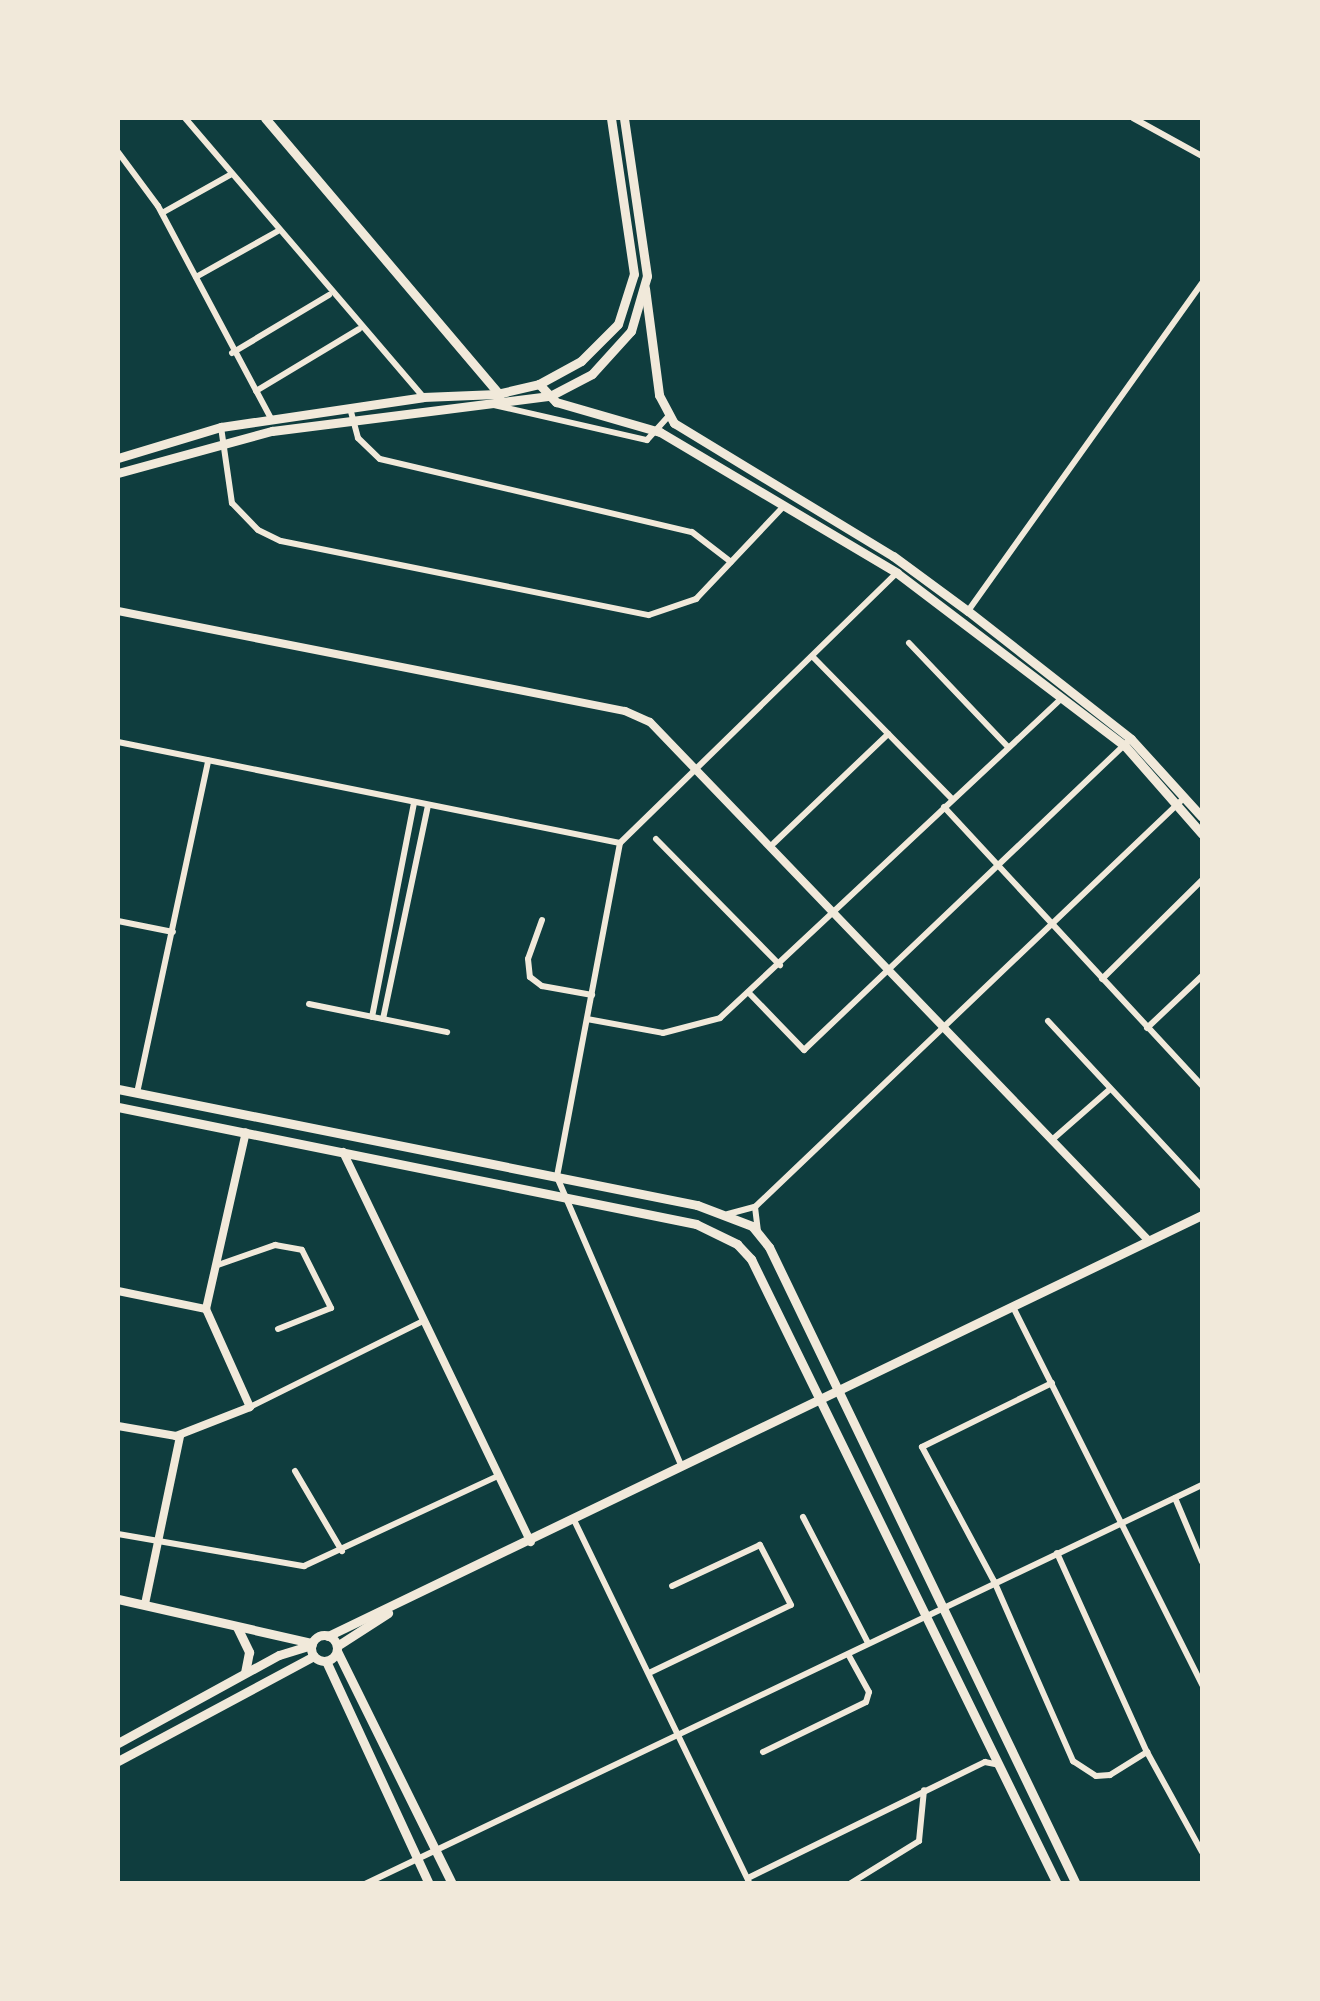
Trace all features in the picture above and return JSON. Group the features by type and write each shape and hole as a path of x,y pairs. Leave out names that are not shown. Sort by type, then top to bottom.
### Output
{"main road":[{"path":"265,118 497,394 510,403"},
{"path":"118,458 221,427 422,397 497,394 539,384 595,351 618,324 632,292 635,256 611,118"},
{"path":"624,118 646,239 645,288 659,394 668,417 893,556 968,612 1128,742 1181,801 1202,834"},
{"path":"118,473 223,440 411,408 492,405 550,396 614,354 637,319 645,288"},
{"path":"539,384 550,396 660,432 897,573 1062,699 1128,742"},
{"path":"1181,801 1202,817"},
{"path":"118,1089 728,1214 758,1233 839,1391 1076,1884"},
{"path":"118,1107 696,1224 737,1244 751,1259 1057,1884"},
{"path":"118,1761 328,1636 390,1610 1202,1216"},
{"path":"118,1599 236,1625 313,1648 326,1661 429,1884"},
{"path":"326,1661 337,1648 390,1610"},
{"path":"236,1625 249,1652 244,1674"},
{"path":"328,1636 452,1884"},
{"path":"118,1742 244,1674 313,1648"}],"street":[{"path":"185,118 330,295 422,397"},
{"path":"1133,118 1202,156"},
{"path":"118,152 162,213 232,353 272,420"},
{"path":"162,213 230,175"},
{"path":"196,277 278,231"},
{"path":"968,612 1202,284"},
{"path":"232,353 330,295"},
{"path":"256,391 359,328"},
{"path":"492,405 643,440 660,432 668,417"},
{"path":"350,408 351,420 365,450 398,466 673,527 701,536 732,562"},
{"path":"221,427 232,504 258,530 281,541 649,616 696,598 784,505"},
{"path":"682,1468 560,1196 557,1177 620,844 897,573"},
{"path":"118,611 625,711 662,730 1149,1240"},
{"path":"910,644 1008,748"},
{"path":"813,658 952,799"},
{"path":"587,1018 687,1031 720,1018 1062,699"},
{"path":"774,843 888,734"},
{"path":"118,742 620,844"},
{"path":"750,994 804,1050 1128,742"},
{"path":"137,1093 208,761"},
{"path":"728,1214 755,1207 1181,801"},
{"path":"372,1016 414,803"},
{"path":"384,1019 428,806"},
{"path":"944,808 1202,1086"},
{"path":"656,839 780,965"},
{"path":"1102,979 1202,880"},
{"path":"542,920 528,959 530,976 542,986 592,995"},
{"path":"118,921 173,932"},
{"path":"1148,1028 1202,976"},
{"path":"309,1004 447,1032"},
{"path":"1048,1022 1202,1188"},
{"path":"1194,1077 1202,1070"},
{"path":"1054,1139 1109,1090"},
{"path":"246,1132 206,1309 250,1407"},
{"path":"343,1152 530,1542"},
{"path":"755,1207 758,1233"},
{"path":"215,1266 275,1245 302,1250 331,1308 278,1329"},
{"path":"118,1291 206,1309"},
{"path":"1013,1306 1124,1521 1202,1685"},
{"path":"118,1426 180,1436 250,1407 424,1320"},
{"path":"1052,1383 922,1447 994,1581 1073,1760 1096,1776 1110,1775 1147,1752"},
{"path":"145,1604 180,1436"},
{"path":"296,1470 342,1551"},
{"path":"118,1534 304,1566 498,1476"},
{"path":"365,1884 1202,1485"},
{"path":"1175,1498 1202,1562"},
{"path":"804,1517 868,1643"},
{"path":"574,1520 749,1881 924,1790 985,1762 998,1765"},
{"path":"649,1673 790,1606 760,1545 672,1586"},
{"path":"1056,1552 1147,1752 1202,1852"},
{"path":"763,1752 866,1702 869,1692 848,1654"},
{"path":"985,1762 990,1746"},
{"path":"851,1884 919,1841 924,1790"}]}
